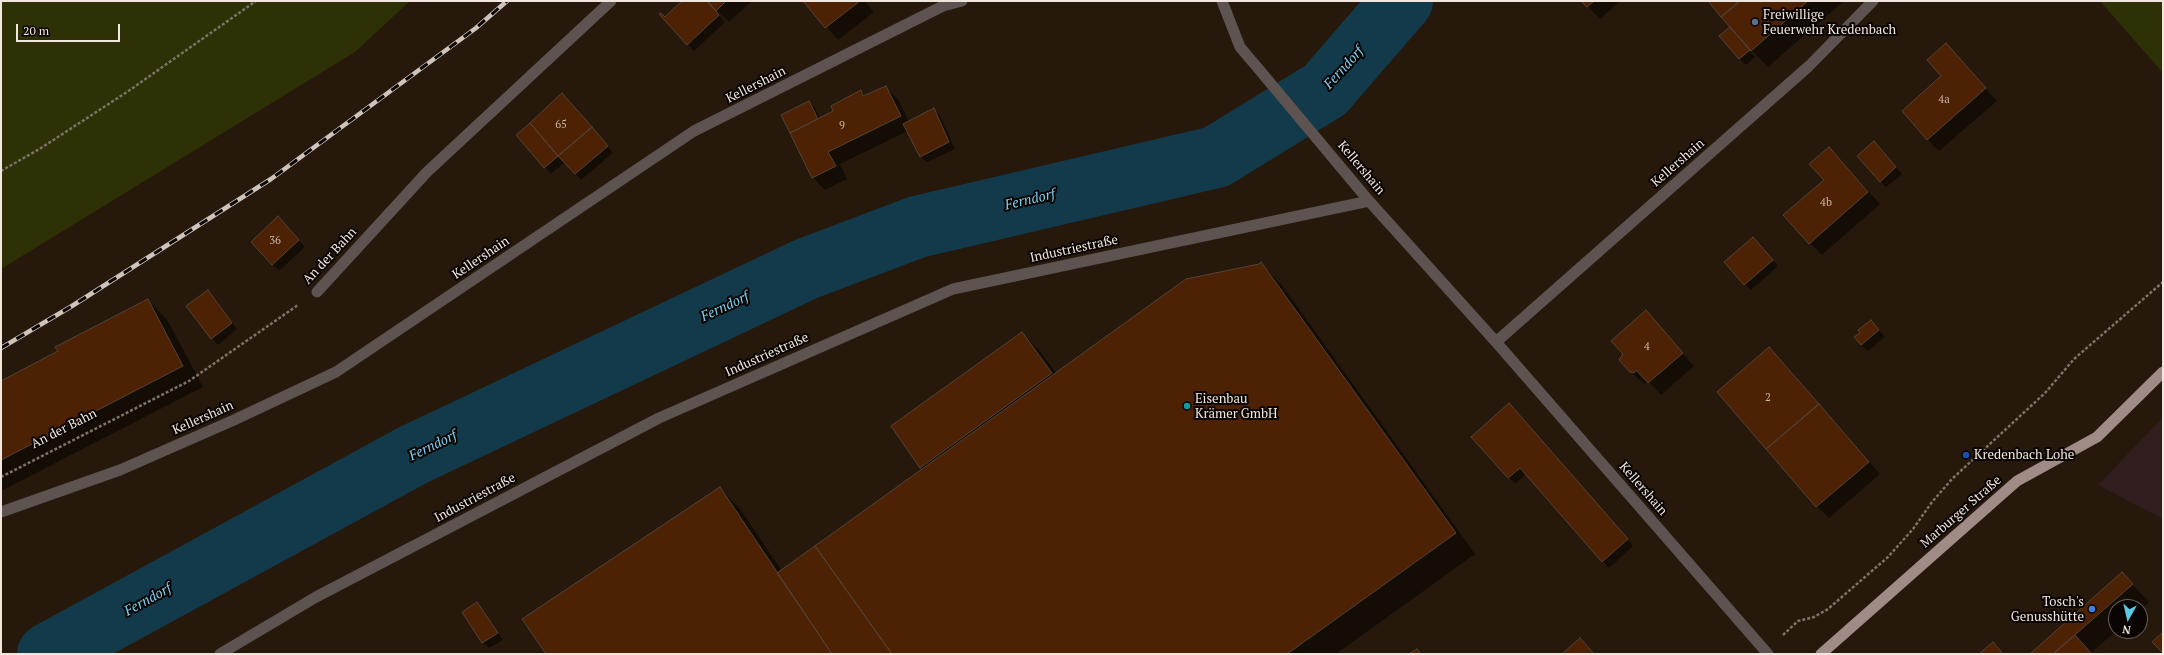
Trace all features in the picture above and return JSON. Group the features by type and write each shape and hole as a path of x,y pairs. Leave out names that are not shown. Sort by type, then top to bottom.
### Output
{"main road":[{"name":"Marburger Straße","path":"1821,654 2017,481 2097,437 2163,372"}],"street":[{"name":"An der Bahn","path":"317,292 427,172 611,1"},
{"name":"Kellershain","path":"1,512 120,470 234,420 336,372 694,131 943,6 962,1"},
{"name":"Kellershain","path":"1222,1 1240,47 1369,201 1496,342 1767,653"},
{"name":"Kellershain","path":"1496,342 1809,66 1873,1"},
{"name":"Industriestraße","path":"220,654 316,597 659,418 953,289 1369,201"}],"path":[{"path":"1,170 41,148 127,92 256,1"},
{"path":"1767,653 1798,621 1814,617 1828,609 1888,557 1913,529 1932,502 1952,479 2045,393 2079,354 2163,282"},
{"name":"An der Bahn","path":"1,477 189,381 317,292"}],"shaded area":[{"path":"2163,417 2163,519 2098,485"}],"green space":[{"path":"1,1 410,1 355,52 1,269"},
{"path":"2100,1 2163,1 2163,73"}],"building":[{"path":"682,1 707,1 719,15 687,45 659,14 661,13 665,17"},
{"path":"707,1 726,1 716,11"},
{"path":"803,1 860,1 825,28"},
{"path":"1581,1 1594,1 1587,7"},
{"path":"1708,1 1740,1 1721,17"},
{"name":"Freiwillige Feuerwehr Kredenbach","path":"1740,1 1808,1 1751,51 1721,17"},
{"path":"1730,27 1750,50 1739,59 1719,36"},
{"path":"1946,43 1986,88 1927,140 1902,111 1941,76 1927,60"},
{"path":"886,86 901,116 828,152 836,166 812,178 790,133 833,111 831,106 861,90 863,96"},
{"path":"562,93 592,127 558,156 530,123"},
{"path":"809,101 818,119 790,133 781,115"},
{"path":"934,108 949,142 920,157 903,124"},
{"path":"530,123 558,156 544,168 516,135"},
{"path":"592,127 608,146 575,174 558,156"},
{"path":"1874,141 1896,167 1880,182 1857,156"},
{"path":"1829,147 1868,192 1809,244 1783,215 1824,180 1809,164"},
{"path":"278,216 299,240 272,265 251,242"},
{"path":"1753,237 1773,260 1744,285 1724,262"},
{"name":"Eisenbau Krämer GmbH","path":"1261,262 1456,533 1287,654 892,654 815,546 1186,279 1259,264"},
{"path":"208,290 232,323 211,339 186,306"},
{"path":"148,299 183,366 1,460 1,381 58,351 55,347"},
{"path":"1646,310 1683,353 1648,383 1636,370 1634,373 1630,372 1619,360 1623,354 1611,341"},
{"path":"1871,320 1879,330 1861,345 1854,337 1860,333 1858,330"},
{"path":"1022,332 1052,373 920,468 891,426"},
{"path":"1769,347 1819,404 1766,449 1717,392"},
{"path":"1509,403 1628,539 1602,562 1520,468 1508,478 1471,437"},
{"path":"1819,404 1869,462 1816,507 1766,449"},
{"path":"720,487 832,654 546,654 522,619"},
{"path":"815,546 892,654 832,654 777,573"},
{"name":"Tosch's Genusshütte","path":"2122,572 2133,584 2116,599 2108,599 2108,606 2053,654 2030,654"},
{"path":"477,602 498,633 482,643 462,612"},
{"path":"2163,632 2163,653 2152,642"},
{"path":"2075,635 2092,654 2053,654"},
{"path":"1580,638 1594,654 1562,654"},
{"name":"Tosch's Genusshütte","path":"1993,642 2003,654 1979,654"},
{"path":"1417,649 1421,654 1409,654"}],"waterway":[{"name":"Ferndorf","path":"48,654 413,455 806,269 917,227 1216,157 1325,90 1402,1"}],"railway":[{"path":"1,348 72,306 271,179 476,28 507,1"}],"place":[{"name":"Freiwillige Feuerwehr Kredenbach","path":"1755,22"},
{"name":"Eisenbau Krämer GmbH","path":"1187,406"},
{"name":"Kredenbach Lohe","path":"1966,455"},
{"name":"Tosch's Genusshütte","path":"2092,609"}]}
